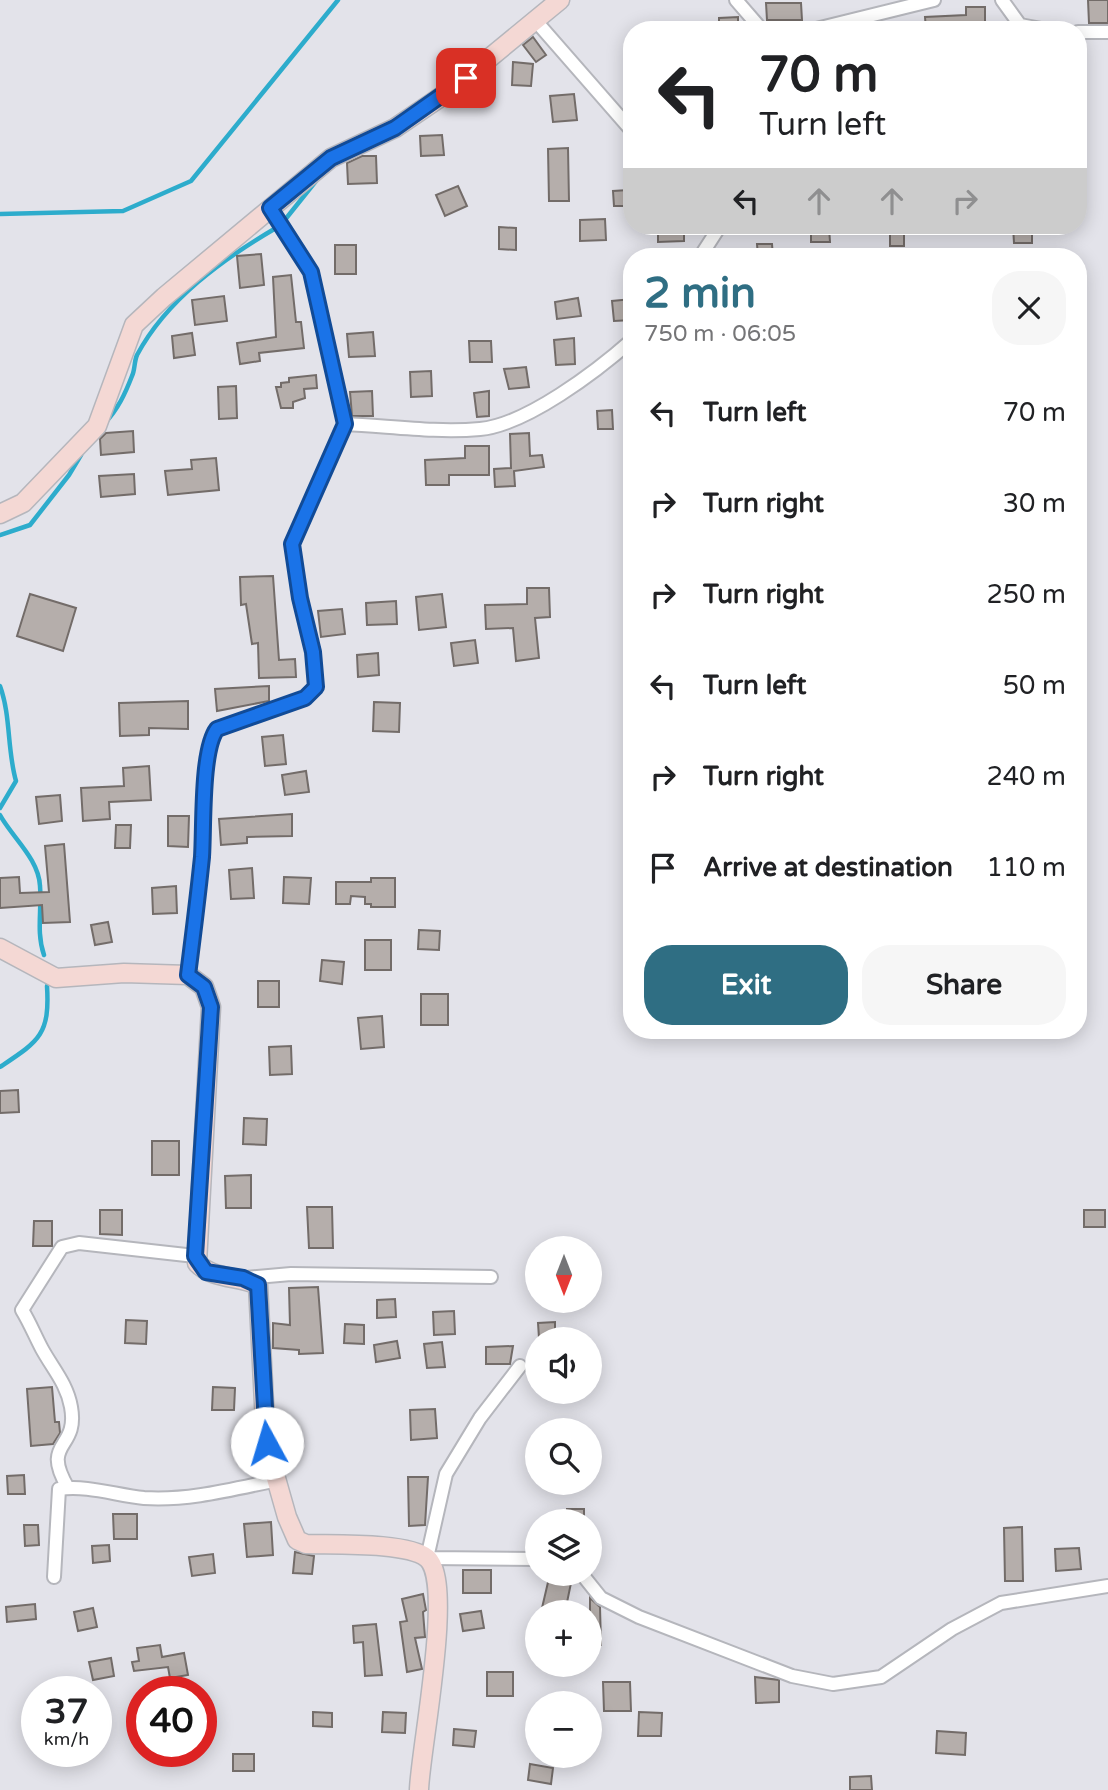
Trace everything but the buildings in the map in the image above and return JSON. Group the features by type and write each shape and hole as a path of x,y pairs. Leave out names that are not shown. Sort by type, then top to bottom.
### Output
{"street":[{"path":"0,514 23,503 97,426 134,325 331,158 395,128 448,92 560,0"},
{"path":"736,0 754,21"},
{"path":"849,21 934,0"},
{"path":"1002,0 1017,21"},
{"path":"535,20 623,121"},
{"path":"1087,32 1108,32"},
{"path":"188,975 202,856 208,751 213,734 217,729 305,698 316,687 313,652 300,598 292,544 345,424 311,272 270,208"},
{"path":"345,424 481,429 517,420 594,374 623,348"},
{"path":"0,947 56,978 124,973 188,975 204,987 211,1007 195,1256 206,1272 243,1278 291,1274 491,1277"},
{"path":"68,1488 56,1464 56,1454 71,1432 72,1409 65,1384 22,1310 62,1247 79,1243 195,1256"},
{"path":"243,1278 258,1285 261,1300 261,1396 267,1443 297,1540 306,1544 397,1547 427,1558 525,1559"},
{"path":"419,1790 439,1607 435,1572 427,1558 446,1474 480,1418 520,1366"},
{"path":"54,1577 59,1489 186,1499 277,1480"},
{"path":"592,1586 601,1598 639,1617 792,1675 833,1684 881,1677 952,1629 1001,1603 1108,1586"}],"waterway":[{"path":"0,214 123,211 191,181 338,0"},
{"path":"284,221 316,181"},
{"path":"105,423 124,395 137,355 164,316 180,298 217,267 276,228"},
{"path":"0,535 30,525 81,455"},
{"path":"0,686 16,781 0,808"},
{"path":"0,815 30,857 38,876 40,938 44,955"},
{"path":"0,1067 33,1043 39,1035 46,1016 47,986"}],"route":[{"path":"267,1443 261,1396 261,1300 258,1285 243,1278 206,1272 197,1263 195,1256 211,1007 204,987 188,975 202,856 208,751 213,734 217,729 305,698 316,687 313,652 300,598 292,544 345,424 311,272 270,208 331,158 395,128 466,78"}]}
